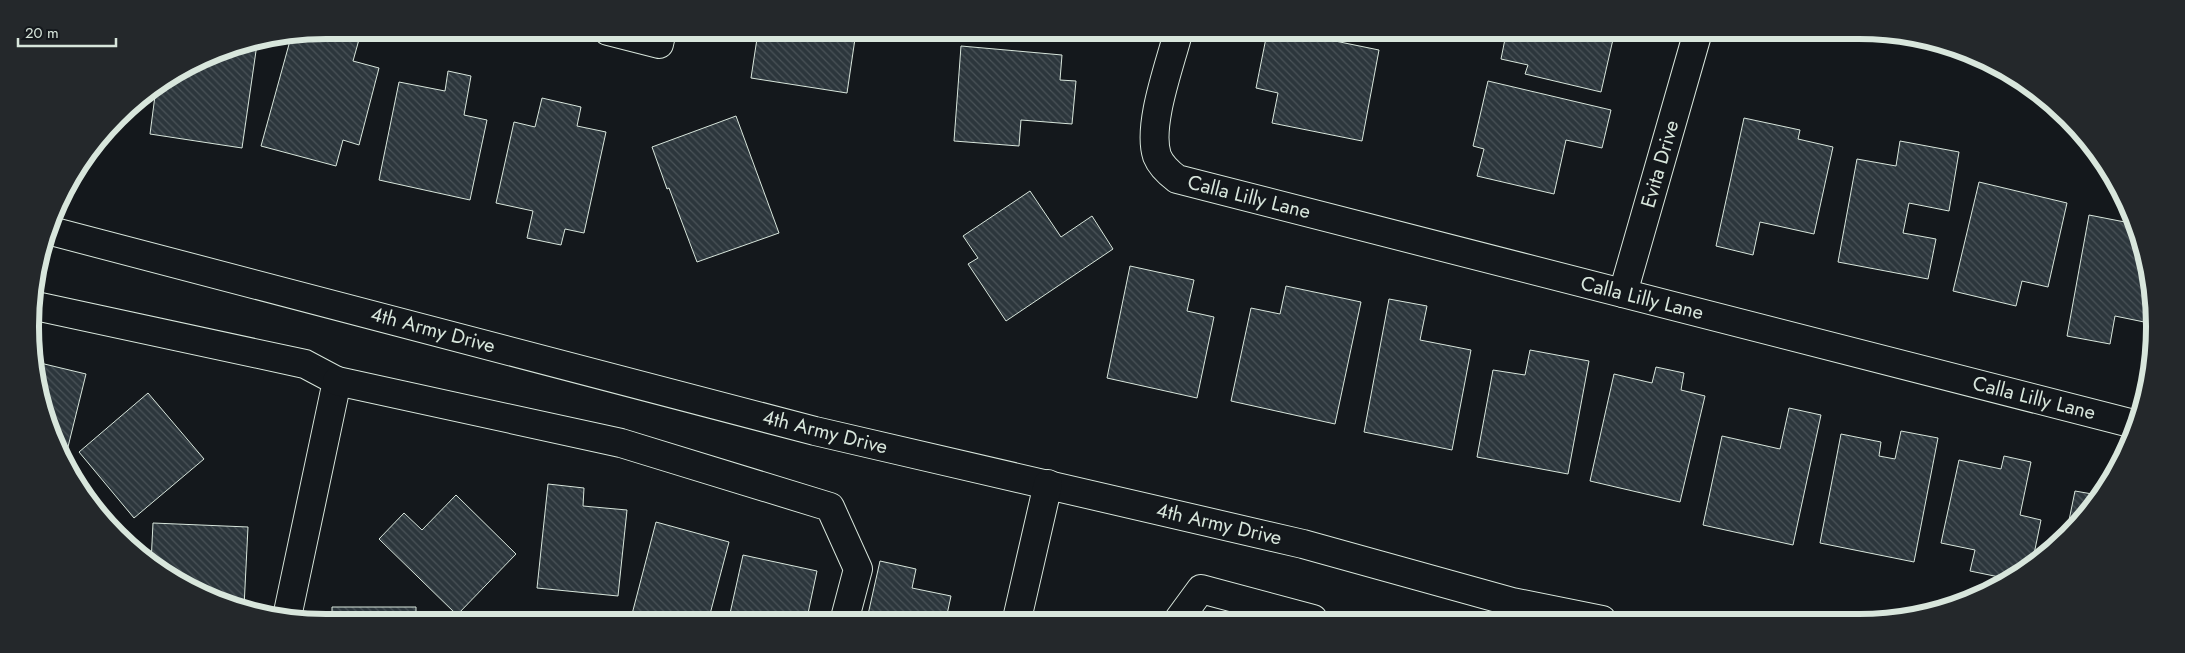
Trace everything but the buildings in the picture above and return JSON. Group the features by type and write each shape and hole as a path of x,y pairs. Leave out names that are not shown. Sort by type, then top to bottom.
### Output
{"street":[{"name":"Calla Lilly Lane","path":"1176,39 1155,125 1155,147 1158,158 1167,171 1177,179 2130,423"},
{"name":"Evita Drive","path":"1623,293 1695,39"},
{"name":"4th Army Drive","path":"55,232 815,431 1303,544 1512,602 1572,614"},
{"path":"39,307 305,364 337,381 621,443 830,507 858,569 846,614"},
{"path":"288,612 337,381"},
{"path":"1018,614 1048,484"},
{"path":"1183,614 1201,590 1294,614"}]}
